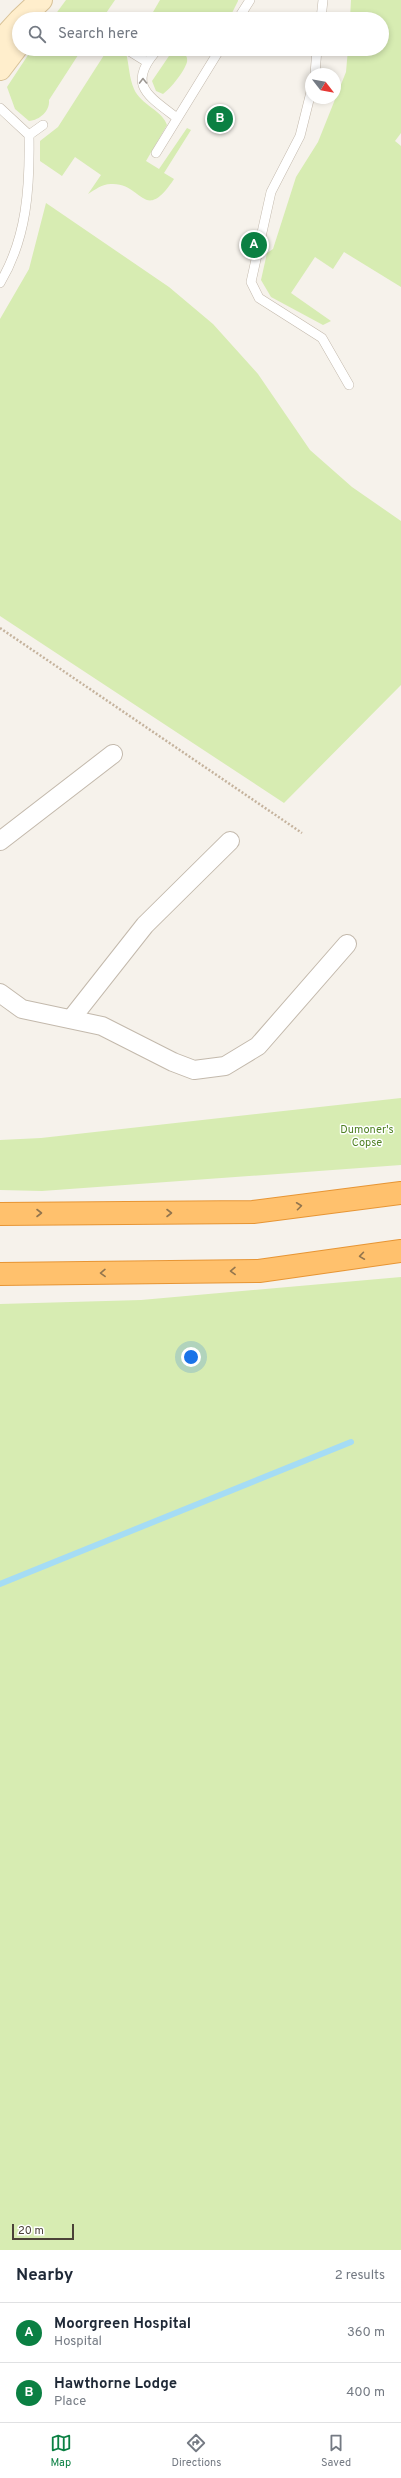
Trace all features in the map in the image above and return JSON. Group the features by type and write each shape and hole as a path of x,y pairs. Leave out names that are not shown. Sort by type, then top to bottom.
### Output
{"highway":[{"path":"0,1214 253,1212 401,1193"},
{"path":"0,1274 259,1271 401,1251"}],"main road":[{"path":"28,12 41,0"},
{"path":"39,12 45,0"},
{"path":"0,42 12,29"},
{"path":"0,69 12,53"}],"street":[{"path":"0,841 35,812 68,791 113,754"},
{"path":"71,1019 145,925 230,841"},
{"path":"0,993 22,1009 102,1026 173,1062 194,1070 224,1066 258,1046 347,944"}],"lane":[{"path":"242,12 250,0"},
{"path":"322,12 323,0"},
{"path":"137,56 147,62"},
{"path":"152,56 147,62 142,80 145,94 176,118"},
{"path":"156,153 176,118 216,56"},
{"path":"315,68 316,56"},
{"path":"308,104 300,136 271,192 251,282 259,298 322,338 349,385"},
{"path":"0,108 29,135 30,172 24,224 8,269 0,283"},
{"path":"29,135 43,125"}],"path":[{"path":"0,628 302,833"}],"green space":[{"path":"66,0 115,0 107,12 57,12"},
{"path":"160,0 238,0 232,12 153,12"},
{"path":"351,0 401,0 401,133 395,141 401,146 401,287 344,252 333,269 315,257 291,293 331,321 323,325 271,297 261,280 267,253 273,249 296,177 318,142 333,104 341,104 341,84 346,72 347,56 389,56 389,12 350,12"},
{"path":"27,56 77,56 49,100 48,108 44,114 37,119 29,121 15,109 7,87"},
{"path":"103,56 127,56 131,80 137,95 161,115 167,125 146,161 159,169 187,128 191,130 164,173 174,179 164,192 156,199 149,200 123,186 113,184 103,185 88,194 101,175 75,157 62,176 40,161 40,141 58,127"},
{"path":"169,56 186,56 187,62 177,80 163,94 156,91 152,81"},
{"path":"46,203 169,287 213,324 258,374 310,450 352,487 401,521 401,685 284,803 0,616 0,319 29,269"},
{"name":"Dumoner's Copse","path":"401,1098 401,1165 42,1191 0,1190 0,1140 41,1138"},
{"path":"401,1277 401,2250 0,2250 0,1304 141,1300"}],"waterway":[{"path":"0,1584 351,1442"}],"place":[{"name":"Hawthorne Lodge","path":"220,119"},
{"name":"Moorgreen Hospital","path":"254,245"}]}
